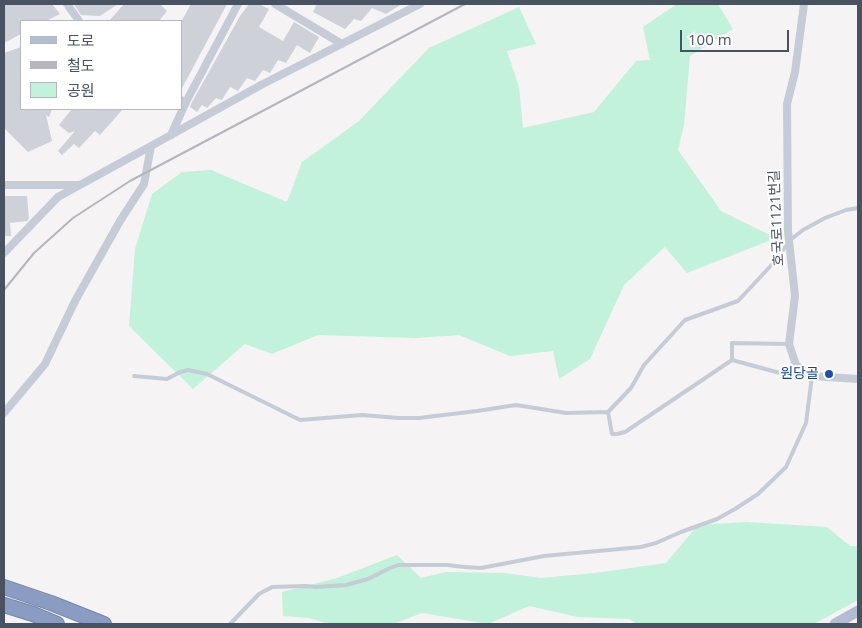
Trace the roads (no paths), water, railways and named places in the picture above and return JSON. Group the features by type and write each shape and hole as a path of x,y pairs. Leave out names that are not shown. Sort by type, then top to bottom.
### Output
{"highway":[{"path":"4,587 104,624"},
{"path":"4,605 57,624"}],"main road":[{"path":"835,624 858,611"},
{"path":"847,624 858,618"}],"street":[{"path":"67,4 78,20"},
{"path":"184,101 238,4"},
{"path":"275,4 342,44"},
{"path":"4,253 58,196 261,85 420,4"},
{"name":"호국로1121번길","path":"804,4 794,72 786,104 788,231 795,296 789,344 796,365 812,376"},
{"path":"171,135 181,110"},
{"path":"4,413 45,364 75,301 120,221 144,184 151,146"},
{"path":"4,185 80,184"},
{"path":"812,376 858,379"}],"lane":[{"path":"134,376 167,378 188,370 207,374 300,420 362,415 419,418 516,404 566,413 608,412 631,388 644,365 685,320 738,301 777,258 789,241 803,230 825,218 846,210 858,208"},
{"path":"732,360 732,343 789,344"},
{"path":"230,624 259,594 272,587 346,585 368,579 398,565 447,565 481,568 544,556 641,547 717,519 735,510 758,494 786,467 806,424 812,376 780,373 732,360 625,432 612,434 608,412"}],"railway":[{"path":"4,290 34,253 73,218 130,181 465,4"}],"place":[{"name":"원당골","path":"829,374"}]}
